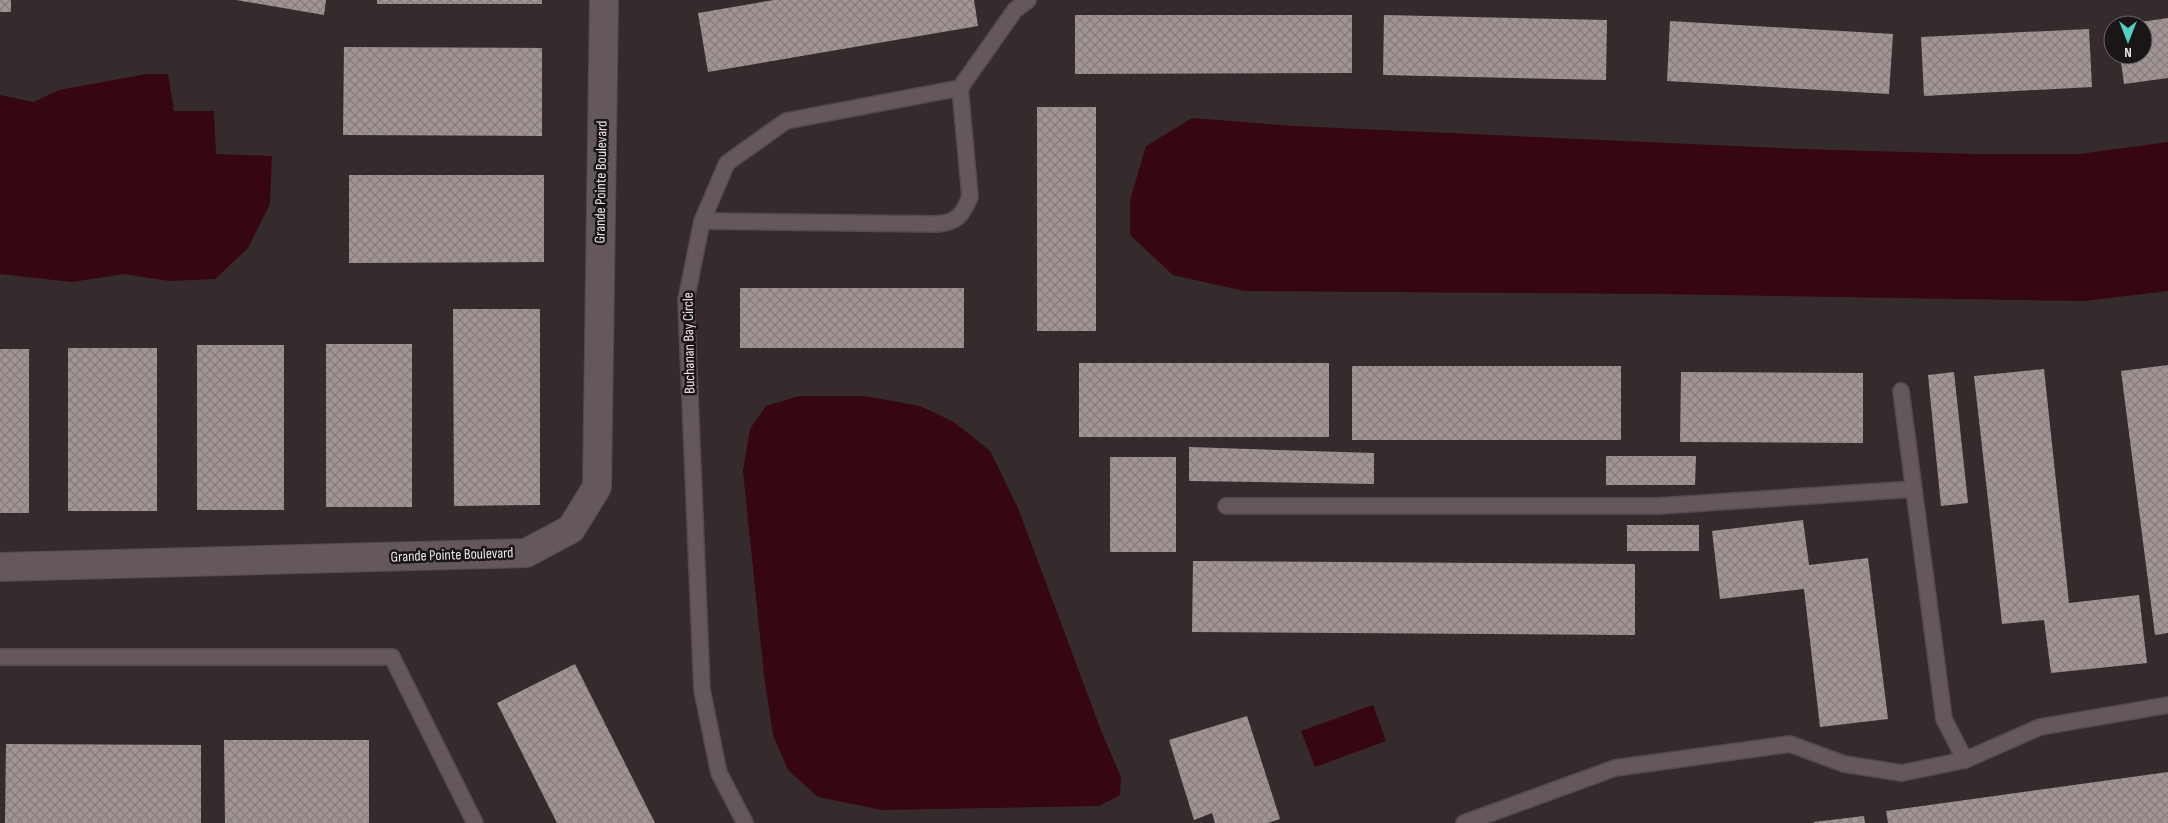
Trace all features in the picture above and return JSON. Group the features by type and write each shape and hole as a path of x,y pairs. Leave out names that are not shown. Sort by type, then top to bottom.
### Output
{"street":[{"name":"Grande Pointe Boulevard","path":"0,568 526,554 571,529 597,487 604,0"}],"lane":[{"path":"702,221 952,223 964,210 970,197 960,88 1015,10 1028,0"},
{"name":"Buchanan Bay Circle","path":"745,823 719,773 702,690 686,300 702,221 727,163 786,122 960,88"},
{"path":"1901,391 1944,720 1965,760"},
{"path":"1226,506 1658,506 1914,489"},
{"path":"0,657 392,657 475,823"},
{"path":"1464,823 1615,768 1790,744 1844,764 1902,773 1965,760 2040,727 2168,705"}],"shaded area":[{"path":"146,74 168,74 174,111 214,111 216,154 272,156 270,204 248,248 215,279 169,281 124,274 72,282 0,274 0,95 33,102 59,90"},
{"path":"1192,118 1294,126 1800,149 1976,154 2080,154 2168,142 2168,291 2085,301 1654,294 1244,291 1173,275 1130,235 1130,200 1146,146"},
{"path":"799,396 865,396 920,406 954,422 990,451 1018,508 1102,733 1121,777 1120,795 1099,806 882,810 818,797 788,770 773,735 764,675 743,471 750,429 766,406"},
{"path":"1373,705 1386,741 1315,767 1301,731"}],"building":[{"path":"0,0 11,0 11,12 0,12"},
{"path":"236,0 326,0 324,15"},
{"path":"377,0 542,0 542,4 377,4"},
{"path":"774,0 974,0 978,26 708,72 698,13"},
{"path":"1075,15 1352,15 1352,73 1075,74"},
{"path":"1384,15 1607,20 1606,80 1383,75"},
{"path":"2168,18 2168,78 2124,84 2121,65 2153,65 2153,20"},
{"path":"1670,21 1893,34 1889,94 1667,81"},
{"path":"2089,29 2092,87 1924,96 1921,37"},
{"path":"344,47 542,48 542,136 343,135"},
{"path":"1037,107 1096,107 1096,331 1037,331"},
{"path":"349,175 544,175 544,262 349,263"},
{"path":"740,288 964,288 964,348 740,348"},
{"path":"453,309 540,309 540,505 454,506"},
{"path":"326,344 412,344 412,507 326,507"},
{"path":"197,345 284,345 284,510 197,510"},
{"path":"68,348 157,348 157,511 68,511"},
{"path":"0,349 29,349 29,513 0,513"},
{"path":"1079,363 1329,363 1329,437 1079,437"},
{"path":"2168,365 2168,633 2155,635 2121,371"},
{"path":"1352,366 1621,366 1621,440 1352,440"},
{"path":"2044,369 2069,603 2139,595 2147,663 2051,673 2044,620 2002,624 1974,376"},
{"path":"1681,372 1863,373 1863,443 1680,442"},
{"path":"1954,372 1968,503 1941,506 1928,375"},
{"path":"1189,447 1374,453 1374,484 1189,481"},
{"path":"1606,456 1696,456 1695,485 1606,485"},
{"path":"1110,457 1176,457 1176,552 1110,552"},
{"path":"1803,520 1809,565 1868,558 1888,719 1820,727 1804,589 1720,599 1712,531"},
{"path":"1627,525 1699,525 1699,551 1627,551"},
{"path":"1193,561 1635,564 1635,635 1192,632"},
{"path":"575,664 655,823 557,823 497,703"},
{"path":"1247,716 1280,819 1268,823 1215,823 1212,813 1194,820 1169,740"},
{"path":"224,740 369,740 369,823 225,823"},
{"path":"6,744 201,745 201,823 5,823"},
{"path":"2168,772 2168,823 1888,823 1886,811"},
{"path":"1864,816 1865,823 1814,823 1814,822"}]}
